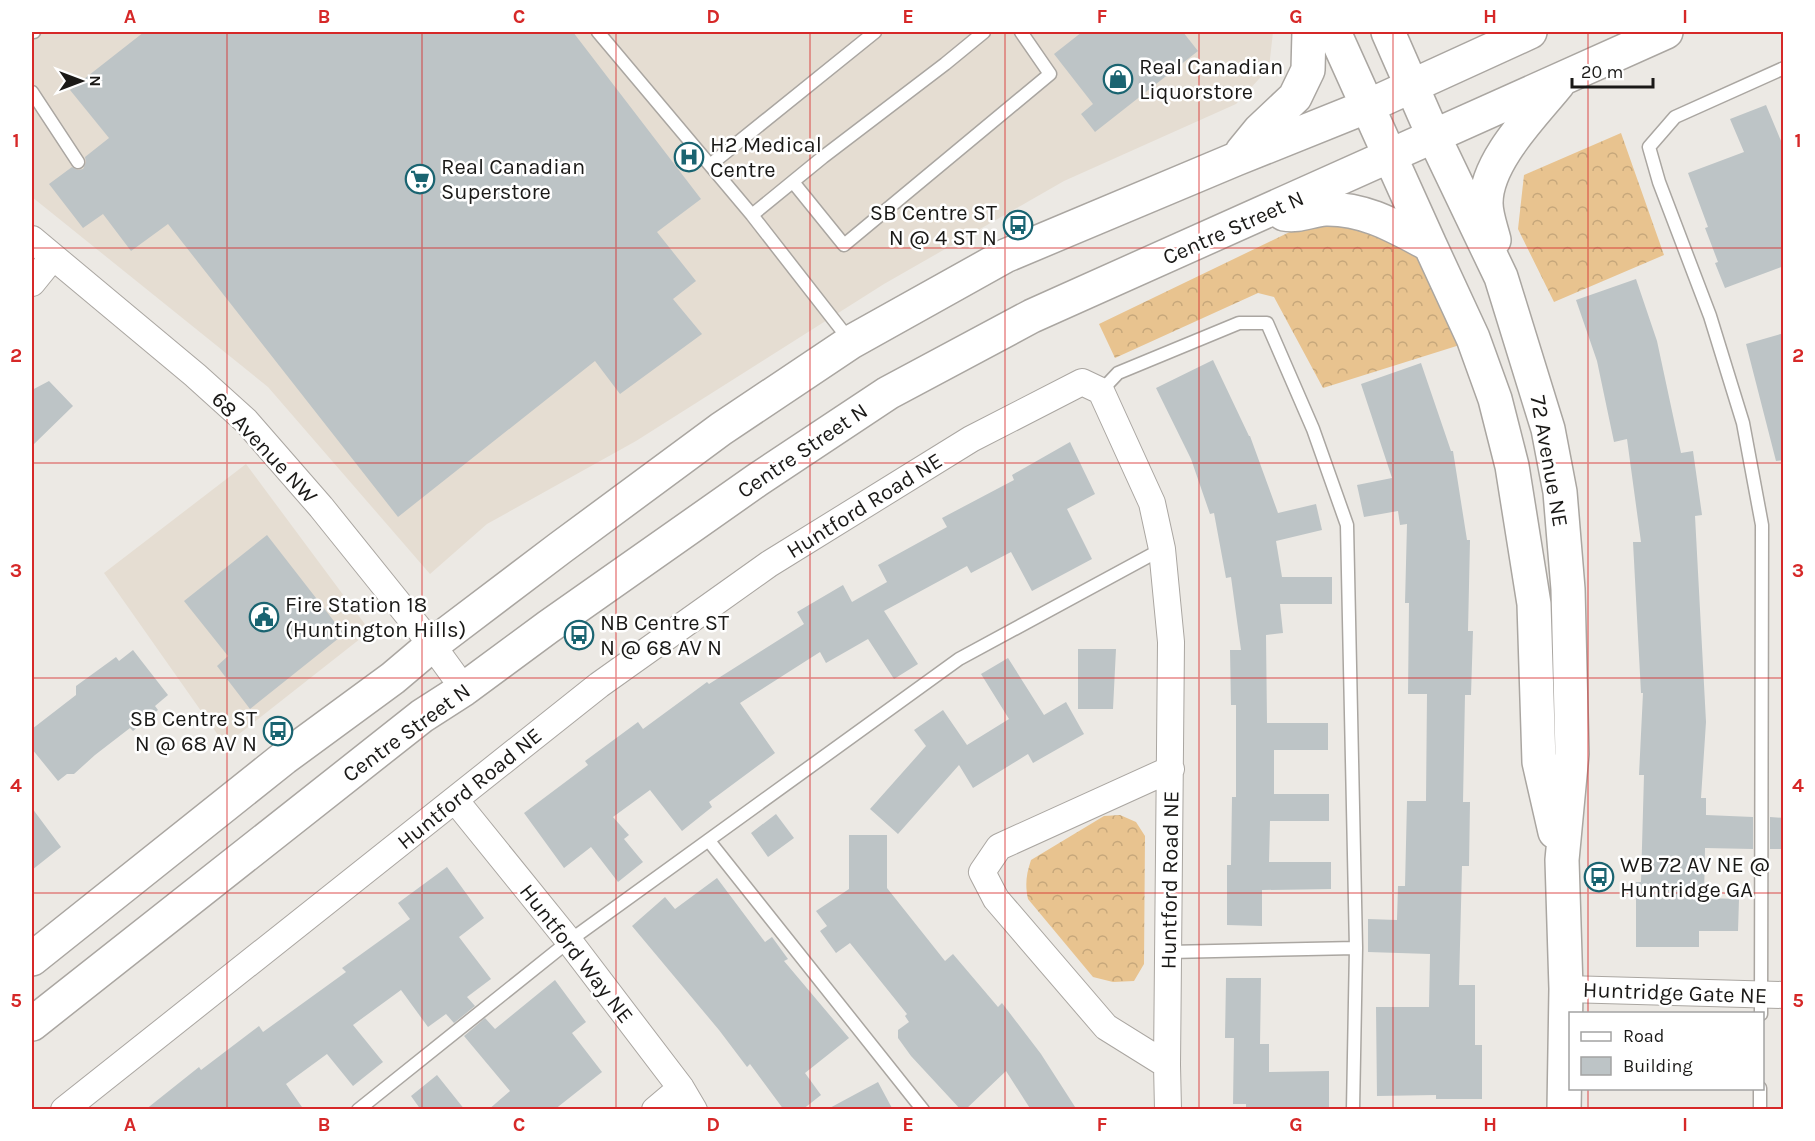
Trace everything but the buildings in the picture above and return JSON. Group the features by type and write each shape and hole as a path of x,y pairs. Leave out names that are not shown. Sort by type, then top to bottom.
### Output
{"main road":[{"path":"1236,159 1260,130 1295,97 1308,70 1309,32"},
{"name":"72 Avenue NE","path":"1334,32 1473,338 1495,399 1512,466 1534,604 1539,762 1562,860"},
{"name":"72 Avenue NE","path":"1388,32 1434,137 1502,277 1548,429 1560,492 1568,589 1572,754 1562,860 1566,989 1564,1110"},
{"path":"32,959 284,758 393,678 432,645 711,436 851,342 1005,256 1368,106 1530,32"},
{"name":"Centre Street N","path":"32,1024 422,716 464,689 756,480 888,393 1032,316 1666,32"},
{"path":"1502,277 1486,203 1491,177 1499,158 1561,80"},
{"path":"1267,211 1291,215 1324,209 1371,215 1430,245"}],"street":[{"name":"68 Avenue NW","path":"32,239 195,375 246,422 321,507 432,645 464,689"},
{"path":"32,283 53,257"},
{"name":"Huntford Road NE","path":"64,1110 587,693 769,564 971,439 1082,382 1101,391 1152,503 1162,549 1172,642 1168,1110"},
{"path":"1167,1065 1106,1027 996,898 982,872 999,847 1171,769"},
{"name":"Huntford Way NE","path":"455,800 569,941 688,1099"},
{"name":"Huntridge Gate NE","path":"1566,989 1768,1001"},
{"path":"655,1110 688,1099"}],"lane":[{"path":"598,32 752,215 851,342"},
{"path":"710,165 875,32"},
{"path":"752,215 984,32"},
{"path":"793,182 844,245 1050,74 1021,32"},
{"path":"1768,1001 1762,525 1743,423 1710,316 1659,182 1649,147 1675,117 1784,68"},
{"path":"32,92 78,162"},
{"path":"1101,391 1118,373 1239,323 1267,323 1313,429 1347,525 1356,948 1353,1110"},
{"path":"358,1110 569,941 709,842 959,659 1162,549"},
{"path":"709,842 923,1110"},
{"path":"1169,952 1356,948"},
{"path":"1760,1090 1760,1110"}],"shaded area":[{"path":"32,32 1273,32 1269,68 1236,104 1064,181 884,284 636,441 487,524 430,574 268,387 32,197"},
{"path":"246,464 370,631 225,745 104,573"}],"green space":[{"path":"1621,133 1664,255 1554,302 1518,229 1524,175"},
{"path":"1355,221 1420,256 1463,344 1323,388 1274,297 1258,293 1115,358 1099,324 1298,228"},
{"path":"1120,815 1136,822 1145,836 1144,964 1134,981 1113,982 1093,977 1028,899 1026,880 1031,860 1104,816"}],"place":[{"name":"Real Canadian Liquorstore","path":"1118,79"},
{"name":"H2 Medical Centre","path":"689,157"},
{"name":"Real Canadian Superstore","path":"420,179"},
{"name":"SB Centre ST N @ 4 ST N","path":"1018,225"},
{"name":"Fire Station 18 (Huntington Hills)","path":"264,617"},
{"name":"NB Centre ST N @ 68 AV N","path":"579,635"},
{"name":"SB Centre ST N @ 68 AV N","path":"278,731"},
{"name":"WB 72 AV NE @ Huntridge GA","path":"1599,877"}]}
